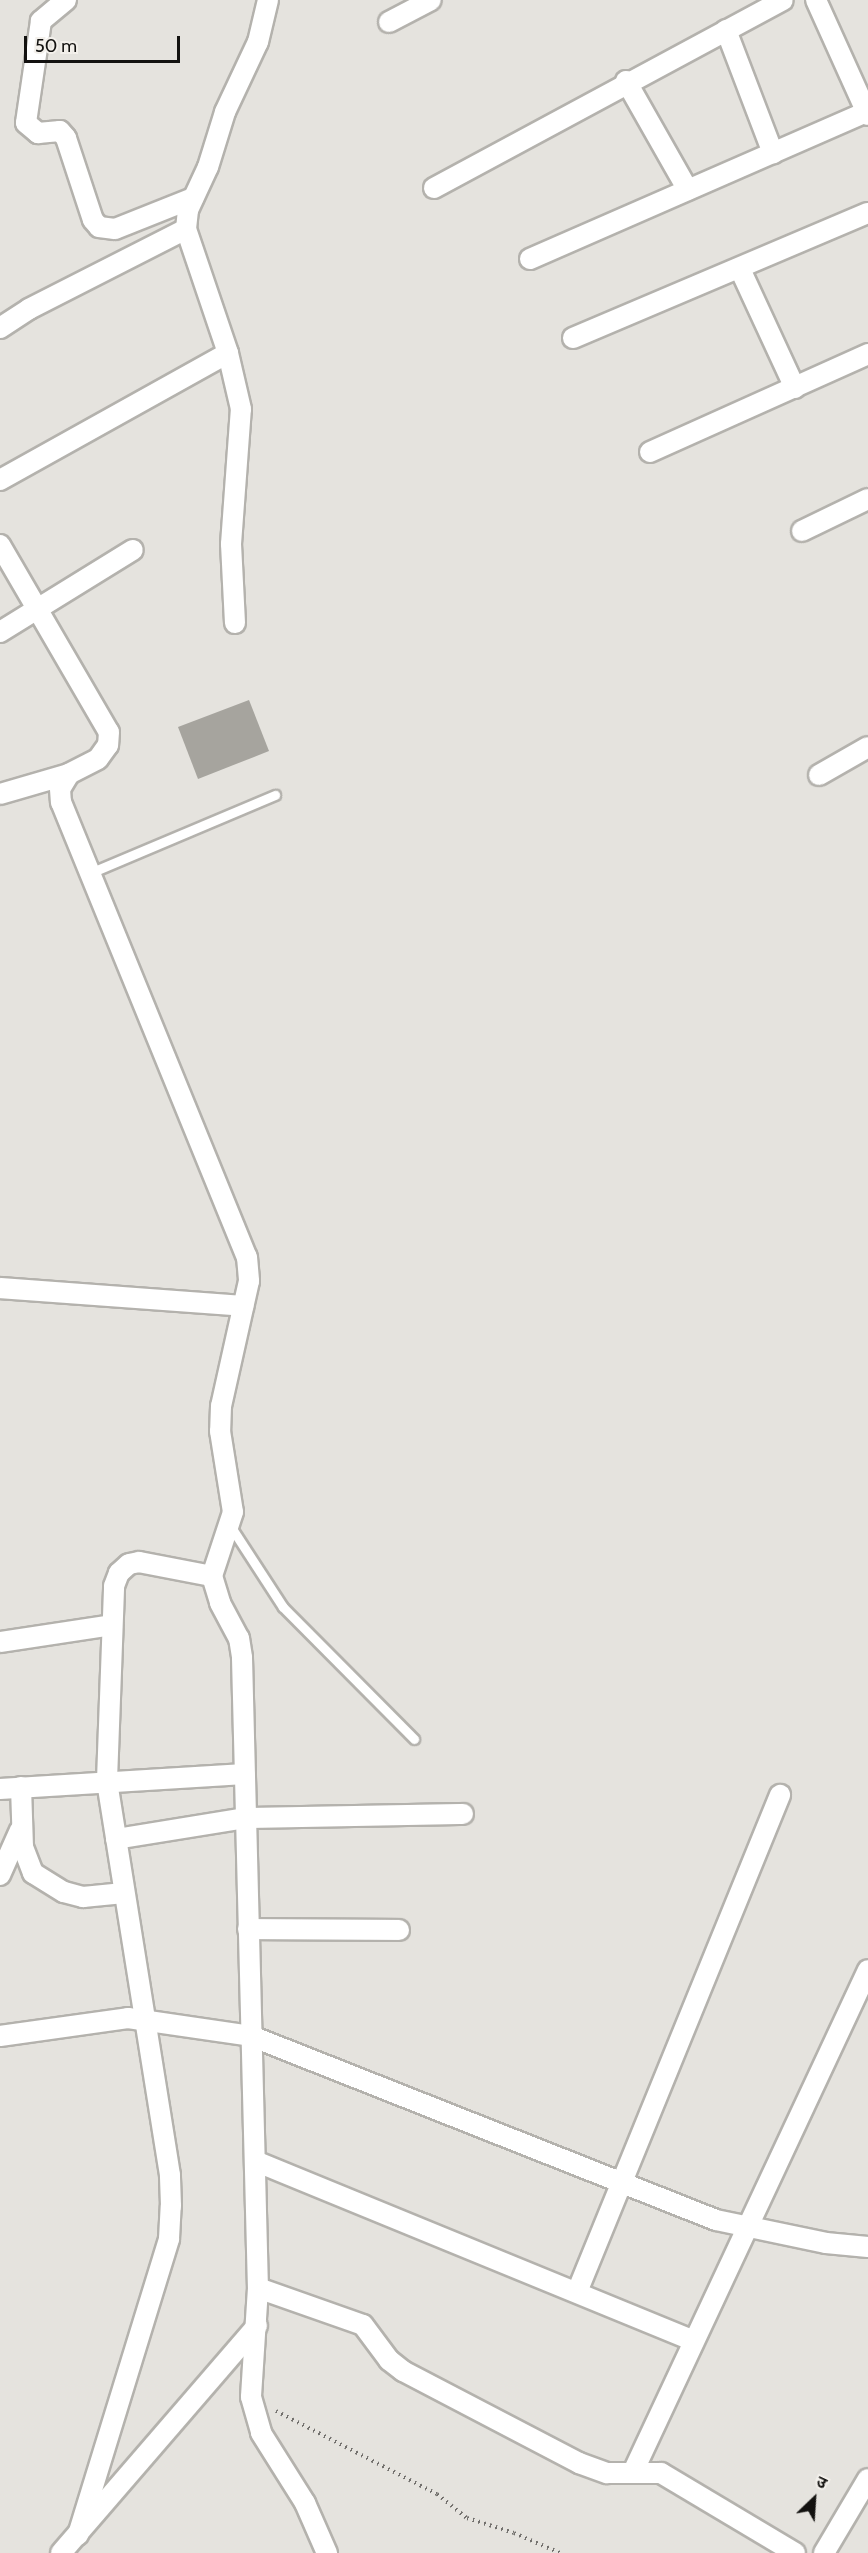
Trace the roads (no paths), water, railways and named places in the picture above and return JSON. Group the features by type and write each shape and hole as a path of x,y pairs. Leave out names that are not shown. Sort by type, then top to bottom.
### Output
{"street":[{"path":"66,0 40,21 26,123 38,133 60,131 66,138 93,220 99,227 115,229 193,198"},
{"path":"235,623 231,544 241,409 228,353 186,229 193,198 208,167 225,112 258,42 268,0"},
{"path":"389,22 431,0"},
{"path":"434,188 626,81 783,0"},
{"path":"530,259 867,113 816,0"},
{"path":"726,30 773,153"},
{"path":"626,81 688,190"},
{"path":"573,338 741,269 868,213"},
{"path":"0,328 30,309 186,229"},
{"path":"741,269 795,388"},
{"path":"0,480 228,353"},
{"path":"650,452 868,354"},
{"path":"802,531 868,499"},
{"path":"0,545 109,732 108,745 98,759 69,774 0,794"},
{"path":"0,632 133,550"},
{"path":"819,775 868,747"},
{"path":"69,774 60,789 61,802 247,1257 249,1281 221,1406 220,1431 233,1512 228,1535 214,1570 220,1603 239,1638 245,1774 258,2288 251,2397 261,2433 305,2503 327,2553"},
{"path":"0,1288 243,1306"},
{"path":"78,2535 169,2239 170,2175 107,1780 114,1586 118,1573 129,1564 154,1563 214,1570"},
{"path":"0,1642 112,1625"},
{"path":"0,1789 107,1780 245,1774"},
{"path":"21,1787 25,1860 45,1883 83,1897 124,1893"},
{"path":"577,2292 780,1795"},
{"path":"116,1839 246,1818 463,1814"},
{"path":"0,1875 22,1824"},
{"path":"248,1929 399,1930"},
{"path":"633,2472 692,2340 868,1970"},
{"path":"0,2036 109,2020 144,2020 250,2036 621,2185 745,2228 847,2247 868,2247"},
{"path":"255,2161 692,2340"},
{"path":"258,2288 363,2325 389,2360 403,2371 579,2463 607,2473 633,2472 666,2476 795,2553"},
{"path":"62,2553 257,2326"},
{"path":"824,2553 868,2479"}],"lane":[{"path":"90,873 274,795"},
{"path":"228,1535 283,1607 414,1739"}]}
